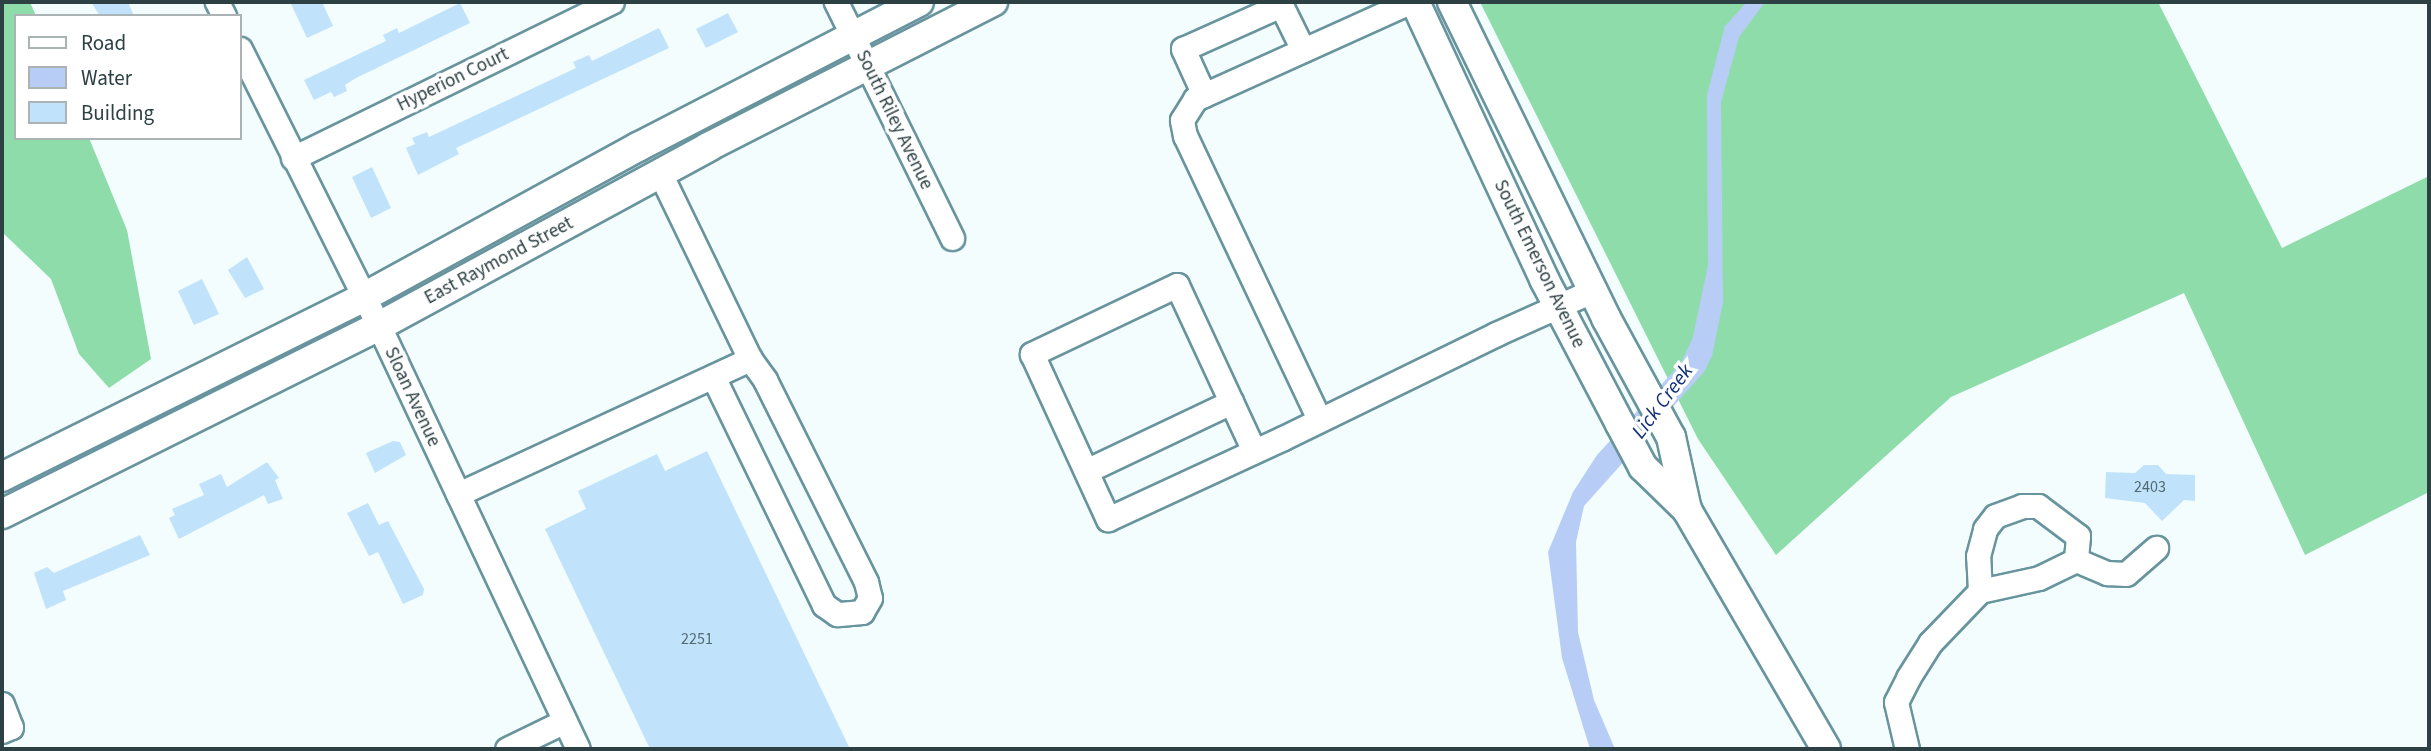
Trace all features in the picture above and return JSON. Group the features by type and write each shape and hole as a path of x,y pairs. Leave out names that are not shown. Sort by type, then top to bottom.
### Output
{"main road":[{"name":"East Raymond Street","path":"2,477 362,298 852,35 919,2"},
{"name":"East Raymond Street","path":"2,513 379,326 660,173 993,2"},
{"name":"South Emerson Avenue","path":"1413,2 1558,307 1643,467 1687,510 1826,749"},
{"name":"South Emerson Avenue","path":"1452,2 1636,375 1671,437 1687,510"}],"street":[{"name":"Hyperion Court","path":"293,158 587,7 612,2"},
{"name":"South Riley Avenue","path":"836,2 952,238"},
{"path":"1320,419 1185,136 1186,108 1204,95 1413,2"},
{"path":"1204,95 1184,49 1281,5 1303,50"},
{"name":"Sloan Avenue","path":"242,53 362,298 379,326 579,749"},
{"path":"660,173 750,359 765,380 866,582 870,598 855,615 837,614 824,605 713,376"},
{"path":"1254,451 1177,285 1032,354 1108,519 1254,451 1594,290"},
{"path":"458,494 750,359"},
{"path":"1086,471 1231,401"},
{"path":"1980,591 1978,556 1984,529 1995,516 2022,506 2038,506 2078,536 2076,560"},
{"path":"1907,749 1898,726 1896,702 1930,643 1980,591 2039,578 2076,560 2107,573 2126,574 2156,548"},
{"path":"2,704 10,736"},
{"path":"507,749 565,721"}],"green space":[{"path":"2,2 30,2 35,14 14,14 14,140 90,140 127,230 151,359 109,388 79,354 51,279 2,232"},
{"path":"1480,2 2158,2 2282,248 2429,176 2429,492 2305,555 2184,293 1951,397 1776,555 1698,439"}],"water":[{"name":"Lick Creek","path":"1747,2 1765,2 1739,37 1721,102 1723,302 1712,356 1704,372 1584,506 1576,542 1578,632 1594,700 1615,749 1590,749 1562,658 1548,552 1573,492 1597,455 1681,363 1693,337 1708,265 1707,95 1725,26"}],"building":[{"path":"91,2 128,2 133,14 99,14"},
{"path":"290,2 322,2 333,26 307,38"},
{"path":"460,3 470,23 356,78 345,85 347,91 334,97 331,92 314,100 304,80 386,41 383,35 397,28 399,33"},
{"path":"728,13 738,32 706,48 696,29"},
{"path":"659,28 669,48 456,148 459,154 418,175 406,148 415,144 412,138 427,132 429,137 576,68 573,62 589,55 592,61"},
{"path":"372,167 391,208 371,218 352,177"},
{"path":"247,257 264,289 245,298 228,270"},
{"path":"202,279 219,314 194,325 178,291"},
{"path":"393,441 400,442 406,455 375,473 366,453"},
{"path":"707,451 850,749 650,749 545,529 586,509 578,491 657,454 665,471"},
{"path":"267,462 279,478 275,480 283,499 268,504 264,495 179,539 169,518 175,515 172,509 204,495 199,484 221,474 227,487"},
{"path":"2144,465 2158,465 2166,474 2195,475 2195,501 2184,500 2162,521 2145,503 2105,498 2106,472 2135,473"},
{"path":"368,503 379,525 388,521 424,589 423,595 403,604 378,552 369,556 347,513"},
{"path":"140,535 150,555 63,591 66,600 46,609 34,573 47,567 54,573"}]}
